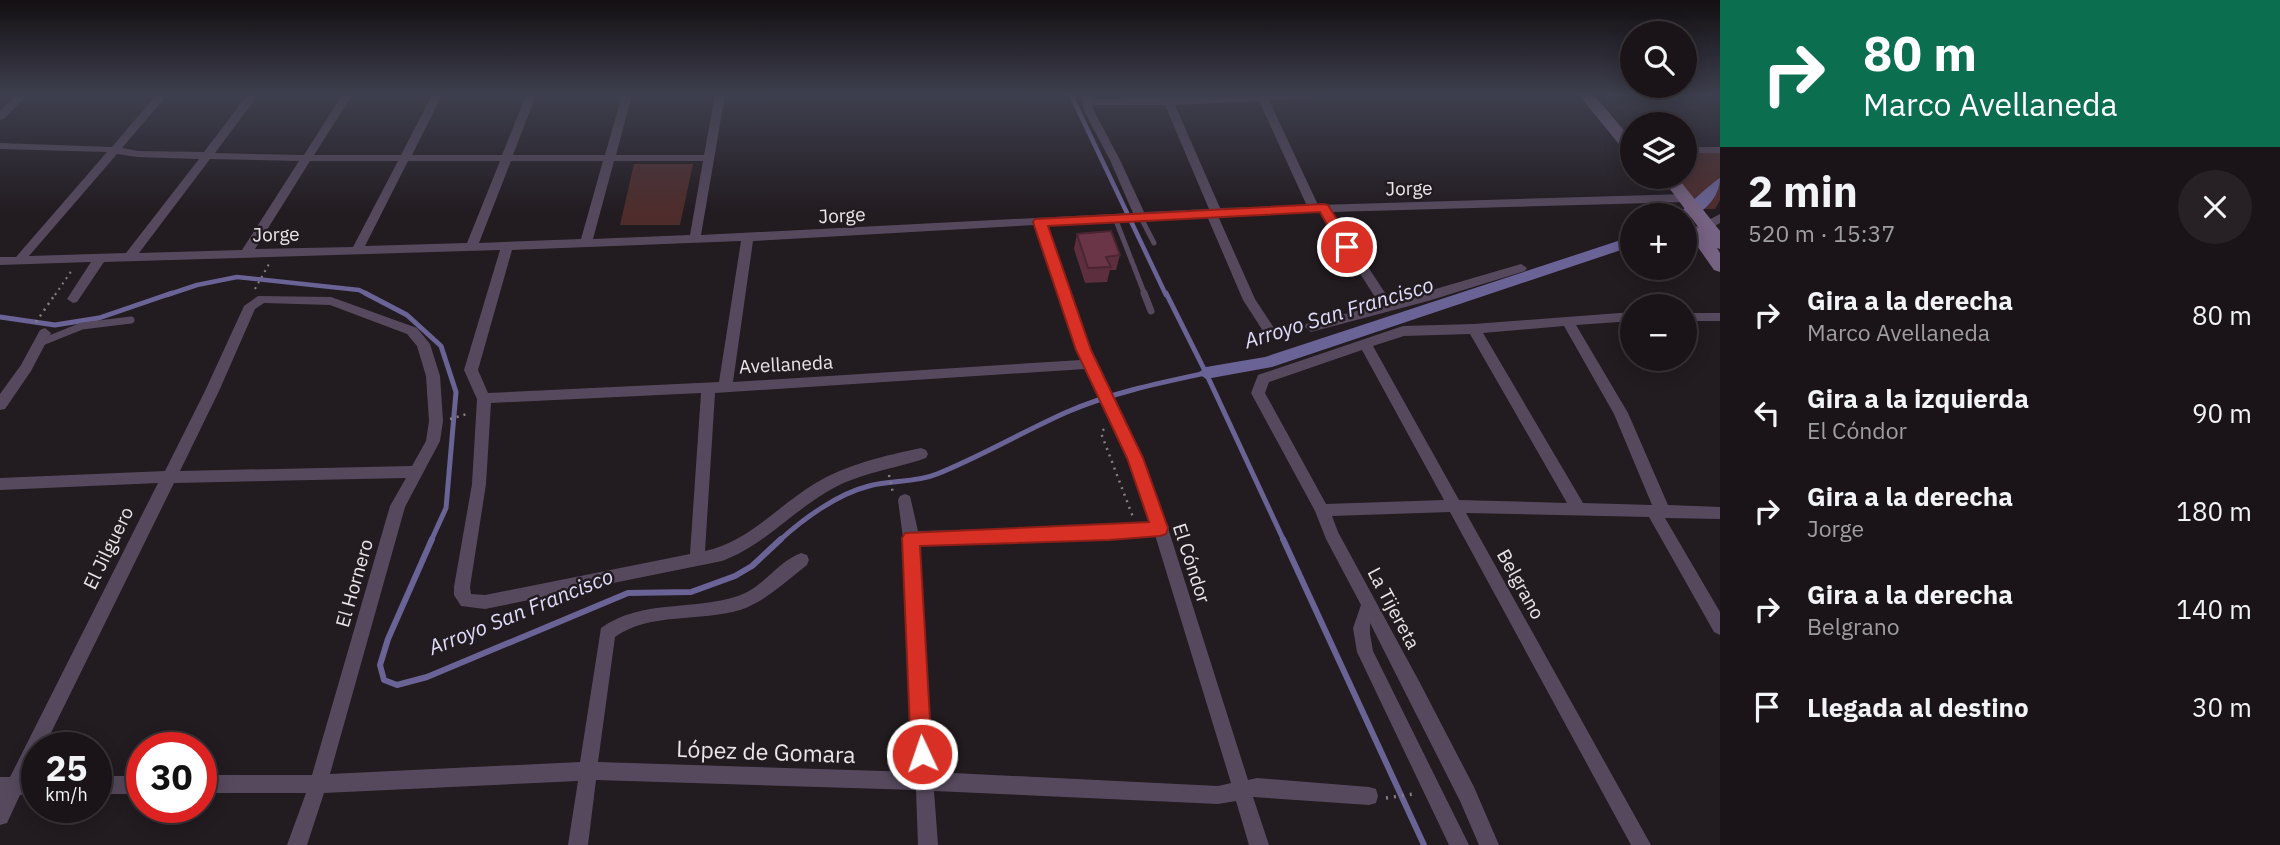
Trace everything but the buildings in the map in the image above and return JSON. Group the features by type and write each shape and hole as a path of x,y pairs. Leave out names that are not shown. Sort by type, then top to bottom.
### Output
{"main road":[{"path":"1666,189 1681,203"},
{"path":"1697,219 1720,243"},
{"path":"1697,223 1720,266"}],"street":[{"path":"20,260 129,134"},
{"path":"131,255 224,134"},
{"path":"247,252 322,134"},
{"path":"358,249 417,134"},
{"path":"472,246 516,134"},
{"path":"586,242 617,134"},
{"path":"695,238 713,134"},
{"path":"1101,134 1115,160 1128,217"},
{"path":"1182,134 1250,300 1268,328"},
{"path":"1281,134 1319,208 1380,299 1387,305"},
{"path":"0,146 116,150 138,154 307,158 708,158"},
{"path":"1697,150 1720,150"},
{"name":"Jorge","path":"0,261 748,237 1319,208 1620,214"},
{"name":"El Cóndor","path":"1040,222 1089,364 1160,528 1259,845"},
{"path":"725,387 748,237"},
{"path":"508,246 471,370 484,399 479,484 462,587 462,595 467,601 477,604 722,554 748,541 817,489 839,477 859,468 921,454"},
{"path":"73,299 97,257"},
{"path":"1311,327 1387,305 1428,297 1521,268"},
{"name":"El Hornero","path":"256,293 341,303 412,331 418,336 433,376 436,421 433,441 398,506 318,784 297,845"},
{"name":"El Jilguero","path":"0,816 7,785 212,391 256,293"},
{"path":"1365,343 1404,331 1474,329 1620,317"},
{"path":"1697,317 1720,317"},
{"path":"1567,320 1621,412 1658,511 1720,627"},
{"path":"1474,329 1578,508"},
{"path":"0,405 26,369 41,338"},
{"name":"La Tijereta","path":"1365,343 1310,365 1263,379 1258,393 1322,510 1331,534 1467,794 1489,845"},
{"name":"Belgrano","path":"1365,343 1641,845"},
{"name":"Avellaneda","path":"484,399 1089,364"},
{"path":"697,560 708,388"},
{"path":"0,484 167,477 416,472"},
{"path":"899,496 911,538 928,845"},
{"path":"1322,510 1454,506 1720,513"},
{"path":"911,538 1160,528"},
{"path":"578,845 607,633 613,626 627,621 706,610 741,602 800,560"},
{"path":"1369,605 1359,634 1365,652 1459,845"},
{"name":"López de Gomara","path":"217,784 318,784 588,771 923,780 1217,795 1257,787 1369,796"}],"lane":[{"path":"1128,217 1154,243"},
{"path":"1128,217 1151,311"},
{"path":"41,338 82,327 131,320"}],"path":[{"path":"41,315 74,267 97,257"},
{"path":"256,293 265,272"},
{"path":"446,419 472,413"},
{"path":"1114,423 1101,433 1138,530"},
{"path":"888,475 899,496"},
{"path":"1393,797 1410,795"}],"shaded area":[{"path":"1697,153 1720,153 1720,200 1715,209 1701,209 1685,189 1697,189"},
{"path":"634,164 693,164 680,225 620,225"}],"waterway":[{"path":"1090,134 1166,295"},
{"name":"Arroyo San Francisco","path":"1697,206 1720,182"},
{"name":"Arroyo San Francisco","path":"1206,373 1266,363 1620,245"},
{"name":"Arroyo San Francisco","path":"167,295 197,285 237,277 359,290 365,293"},
{"name":"Arroyo San Francisco","path":"0,317 55,325 99,318 172,293"},
{"name":"Arroyo San Francisco","path":"365,293 369,295"},
{"name":"Arroyo San Francisco","path":"365,293 407,315 441,346 456,392 446,508 431,541"},
{"path":"1166,293 1206,373"},
{"name":"Arroyo San Francisco","path":"779,541 821,508 857,490 878,484 929,477 1084,405 1135,389 1206,373"},
{"path":"1206,373 1284,541"},
{"name":"Arroyo San Francisco","path":"432,539 388,639 380,665 384,680 397,685 427,677 628,593 691,592 735,576 752,566 781,539"},
{"path":"1283,539 1424,845"}],"route":[{"path":"922,754 911,538 1109,533 1160,528 1135,458 1083,350 1040,222 1324,208 1347,247"}]}
